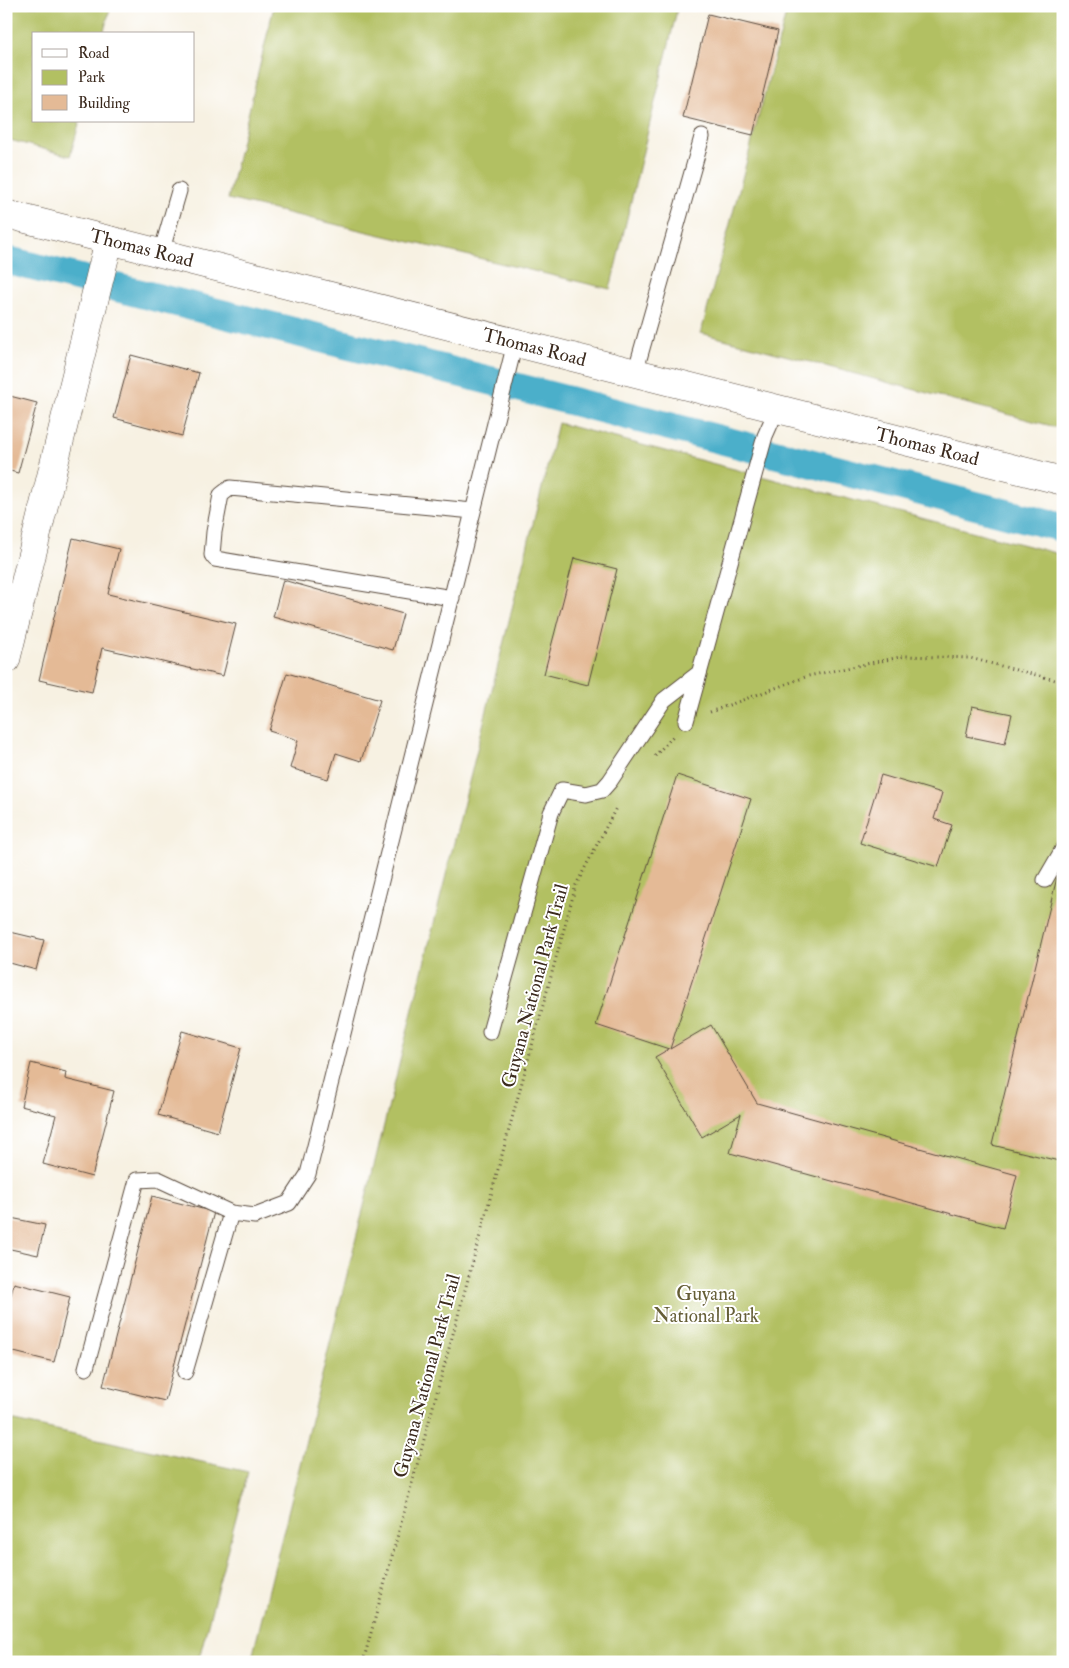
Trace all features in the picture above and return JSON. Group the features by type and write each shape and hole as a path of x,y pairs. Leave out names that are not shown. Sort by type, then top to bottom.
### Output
{"street":[{"name":"Thomas Road","path":"6,214 106,252 160,254 512,355 635,373 1063,481"},
{"path":"6,660 106,252"}],"lane":[{"path":"635,373 702,137"},
{"path":"160,254 179,191"},
{"path":"86,1368 137,1180 158,1179 231,1213 255,1216 289,1203 308,1174 512,355"},
{"path":"686,721 765,436 777,409"},
{"path":"452,598 214,558 212,555 213,540 221,495 230,488 473,511"},
{"path":"490,1032 550,813 562,790 586,794 602,790 664,700 699,673"},
{"path":"1045,880 1063,849"},
{"path":"185,1372 231,1213"}],"path":[{"path":"650,762 686,721 808,676 904,656 970,658 1063,682"},
{"name":"Guyana National Park Trail","path":"363,1662 576,885 622,798"}],"green space":[{"path":"6,6 111,6 104,32 32,32 32,122 80,122 70,156 6,139"},
{"path":"274,6 678,6 610,289 228,199"},
{"path":"788,6 1063,6 1063,429 701,333"},
{"name":"Guyana National Park","path":"558,423 1063,555 1063,1662 251,1662"},
{"path":"6,1419 248,1472 198,1662 6,1662"}],"building":[{"path":"708,14 778,31 753,135 683,118"},
{"path":"131,355 199,373 182,436 114,418"},
{"path":"6,395 37,403 18,473 6,470"},
{"path":"73,538 119,549 108,594 236,624 223,676 102,648 92,692 39,680"},
{"path":"574,558 617,569 588,685 544,674"},
{"path":"283,580 403,614 393,650 273,617"},
{"path":"287,673 380,700 361,761 336,753 328,779 290,768 298,740 269,731"},
{"path":"972,706 1012,714 1005,744 966,736"},
{"path":"677,775 751,799 670,1049 711,1025 757,1103 1017,1175 1003,1228 730,1153 741,1114 702,1137 655,1057 669,1049 596,1025"},
{"path":"881,775 942,793 934,819 952,825 938,867 860,843"},
{"path":"1059,869 1063,870 1063,1162 992,1145"},
{"path":"6,931 44,940 36,970 6,962"},
{"path":"182,1031 241,1048 218,1132 158,1115"},
{"path":"31,1063 66,1072 65,1079 114,1091 92,1177 43,1164 56,1115 21,1106"},
{"path":"152,1196 214,1212 165,1401 103,1386"},
{"path":"6,1217 45,1225 38,1255 6,1248"},
{"path":"14,1283 70,1297 54,1362 6,1350 6,1294 11,1295"}],"waterway":[{"path":"6,260 540,393 1063,528"}]}
